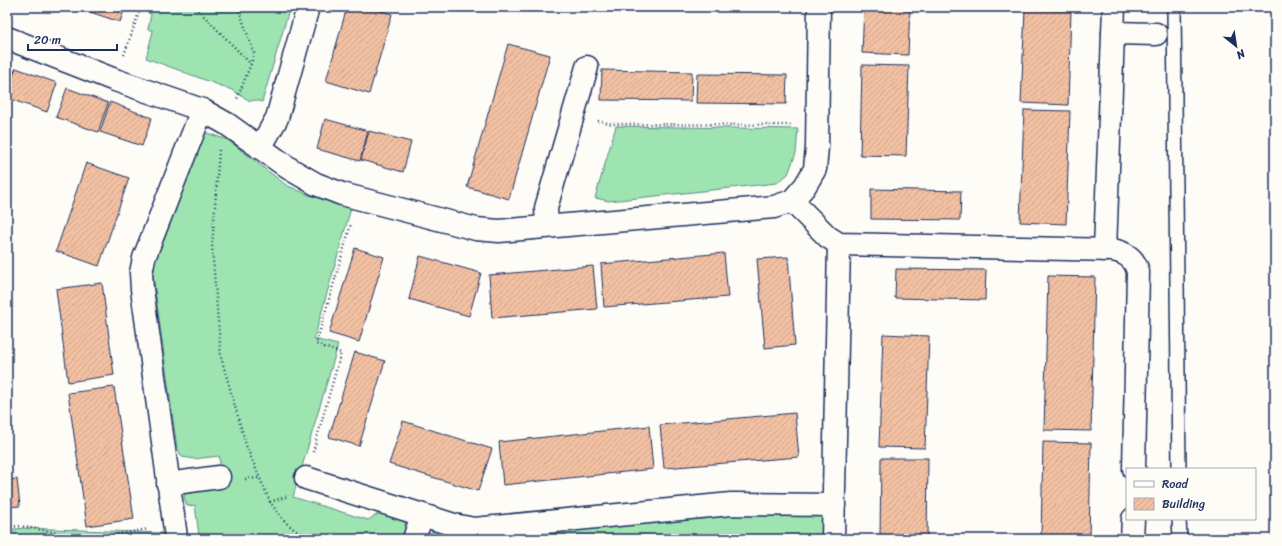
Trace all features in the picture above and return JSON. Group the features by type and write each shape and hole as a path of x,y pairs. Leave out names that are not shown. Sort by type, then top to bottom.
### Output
{"street":[{"path":"260,148 277,118 308,7"},
{"path":"7,38 115,80 202,110 227,124 290,169 316,184 342,194 476,229 499,231 774,207 792,201 805,186 815,169 818,147 819,7"},
{"path":"1105,250 1114,7"},
{"path":"1113,33 1156,34"},
{"path":"547,226 546,208 587,67"},
{"path":"175,531 142,290 141,273 144,258 202,110"},
{"path":"792,201 828,237 839,244 1105,250 1122,252 1129,255 1134,261 1138,272 1134,468"},
{"path":"833,539 839,244"},
{"path":"168,484 219,477"},
{"path":"306,478 454,525 474,529 731,504 834,505"},
{"path":"414,539 422,515"},
{"path":"1132,539 1133,520"}],"lane":[{"path":"1174,7 1179,468"},
{"path":"1179,520 1180,539"}],"path":[{"path":"115,80 141,7"},
{"path":"195,7 251,64"},
{"path":"238,7 254,53 219,144 212,248 221,357 247,448 270,502 285,522 306,539"},
{"path":"574,114 612,124 818,125"},
{"path":"270,502 302,491 306,478 341,353 316,344 359,198"},
{"path":"7,527 20,526 90,539 175,531"}],"green space":[{"path":"145,7 290,7 262,102 255,100 250,101 232,90 146,58 153,31 148,29 151,14 144,11"},
{"path":"616,126 798,129 796,153 788,174 777,183 609,201 595,198"},
{"path":"204,132 228,140 286,185 309,195 351,208 314,339 338,345 293,497 368,520 385,510 391,512 400,516 405,523 406,527 403,539 183,539 199,536 195,505 187,506 184,497 188,488 222,479 219,456 194,459 182,457 177,448 153,275 156,258"},
{"path":"728,511 821,516 824,523 824,539 425,539 431,532 439,528"},
{"path":"24,528 164,533 165,539 7,539 7,530"}],"building":[{"path":"91,7 125,7 120,22 90,12"},
{"path":"347,7 367,7 392,14 369,94 326,81"},
{"path":"864,7 910,7 908,55 862,53"},
{"path":"1025,9 1071,11 1068,105 1021,103"},
{"path":"508,44 550,55 509,199 467,187"},
{"path":"862,65 909,66 906,156 860,155"},
{"path":"7,67 14,70 7,89"},
{"path":"16,68 57,83 47,112 7,98 7,92"},
{"path":"602,70 692,72 691,101 601,100"},
{"path":"697,74 787,75 786,104 696,103"},
{"path":"67,88 108,103 98,132 56,117"},
{"path":"110,102 152,118 142,146 100,132"},
{"path":"1024,110 1070,111 1066,224 1020,222"},
{"path":"325,119 368,131 360,161 317,149"},
{"path":"369,131 411,142 403,172 361,160"},
{"path":"86,163 129,178 99,266 56,251"},
{"path":"871,189 961,191 960,220 871,219"},
{"path":"355,248 384,257 359,342 329,333"},
{"path":"724,253 728,297 604,307 601,264"},
{"path":"420,256 481,273 469,316 409,299"},
{"path":"788,257 795,345 765,348 757,259"},
{"path":"593,266 597,309 492,318 489,275"},
{"path":"896,269 986,270 985,300 895,298"},
{"path":"1048,276 1095,277 1091,431 1044,430"},
{"path":"102,283 114,375 68,382 56,289"},
{"path":"883,334 929,336 925,448 879,447"},
{"path":"355,352 385,361 359,446 329,437"},
{"path":"114,387 134,519 87,526 68,393"},
{"path":"795,413 799,457 664,468 660,425"},
{"path":"403,421 492,449 478,491 389,464"},
{"path":"649,426 653,469 503,485 499,442"},
{"path":"1043,442 1091,443 1089,539 1041,539"},
{"path":"881,458 928,458 927,539 880,539"},
{"path":"17,479 20,506 7,507 7,480"}]}
